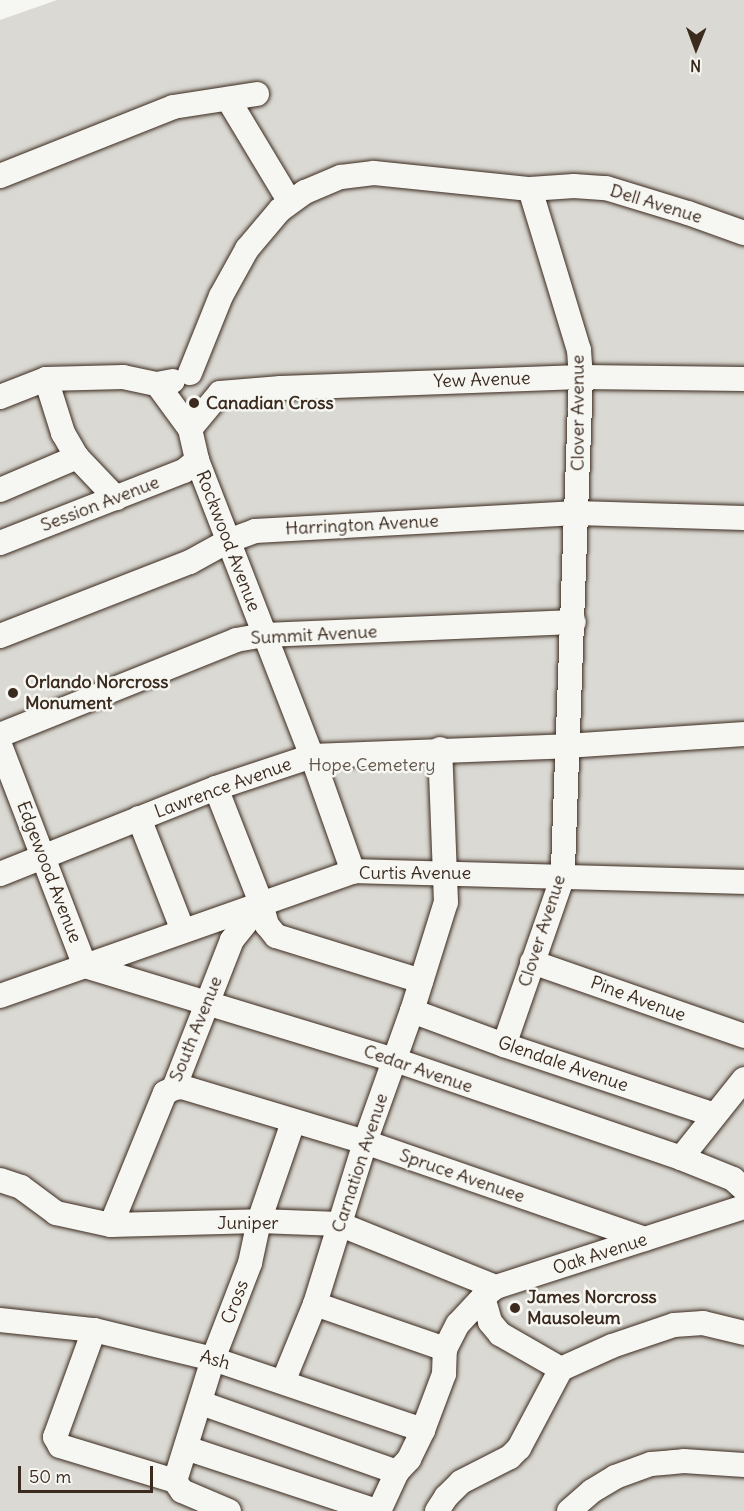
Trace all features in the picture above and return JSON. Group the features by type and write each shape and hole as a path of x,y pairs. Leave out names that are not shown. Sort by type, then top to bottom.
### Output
{"lane":[{"path":"0,176 172,107 257,94"},
{"path":"228,99 291,202"},
{"path":"0,397 46,379 123,377 157,384 176,380 190,373 220,296 247,249 280,210 305,192 341,177 374,173 530,189"},
{"name":"Dell Avenue","path":"530,189 574,186 606,188 744,233"},
{"name":"Clover Avenue","path":"504,1045 563,876 574,622 581,377 579,350 530,189"},
{"path":"190,373 220,393 190,429"},
{"name":"Yew Avenue","path":"220,393 281,388 581,377 744,379"},
{"path":"46,379 63,433 77,457 116,498"},
{"name":"Rockwood Avenue","path":"157,384 190,429 197,460 312,756 353,872"},
{"path":"0,490 77,457"},
{"name":"Session Avenue","path":"0,543 184,471 197,460"},
{"name":"Harrington Avenue","path":"0,636 190,562 228,541 255,531 576,513 744,518"},
{"name":"Summit Avenue","path":"1,746 236,640 265,635 574,622"},
{"name":"Lawrence Avenue","path":"0,874 216,788 312,756 440,749 567,746 744,734"},
{"name":"Edgewood Avenue","path":"1,746 85,966"},
{"name":"Carnation Avenue","path":"283,1382 315,1304 365,1142 412,1011 446,902 440,749"},
{"path":"216,788 261,903 267,925 276,936 421,981"},
{"path":"139,818 183,931"},
{"name":"Curtis Avenue","path":"0,996 353,872 446,872 744,882"},
{"name":"South Avenue","path":"111,1226 165,1093 174,1088 232,940 261,903"},
{"name":"Pine Avenue","path":"532,962 744,1036"},
{"name":"Cedar Avenue","path":"85,966 207,1001 395,1060 740,1177"},
{"name":"Glendale Avenue","path":"412,1011 504,1045 714,1115"},
{"path":"681,1158 744,1079"},
{"name":"Spruce Avenuee","path":"174,1088 182,1087 365,1142 645,1239"},
{"name":"Cross","path":"175,1481 213,1359 250,1263 259,1221 294,1122"},
{"name":"Juniper","path":"0,1180 21,1187 56,1213 111,1226 259,1221 339,1224 489,1292"},
{"name":"Oak Avenue","path":"378,1511 397,1472 409,1459 423,1430 444,1374 445,1349 458,1324 489,1292 744,1208"},
{"path":"489,1292 490,1322 500,1334 561,1369"},
{"path":"315,1304 445,1349"},
{"name":"Ash","path":"0,1320 94,1330 213,1359 423,1430"},
{"path":"437,1511 446,1497 461,1482 510,1457 519,1448 561,1369 612,1346 674,1325 702,1323 744,1332"},
{"path":"94,1330 55,1437 60,1446 175,1481 182,1491 229,1511"},
{"path":"201,1403 397,1472"},
{"path":"186,1448 378,1511"},
{"path":"569,1511 592,1491 615,1477 651,1464 684,1461 744,1465"}],"green space":[{"name":"Hope Cemetery","path":"57,0 744,0 744,1511 0,1511 0,20"}],"place":[{"name":"Canadian Cross","path":"194,403"},
{"name":"Orlando Norcross Monument","path":"13,693"},
{"name":"James Norcross Mausoleum","path":"515,1308"}]}
